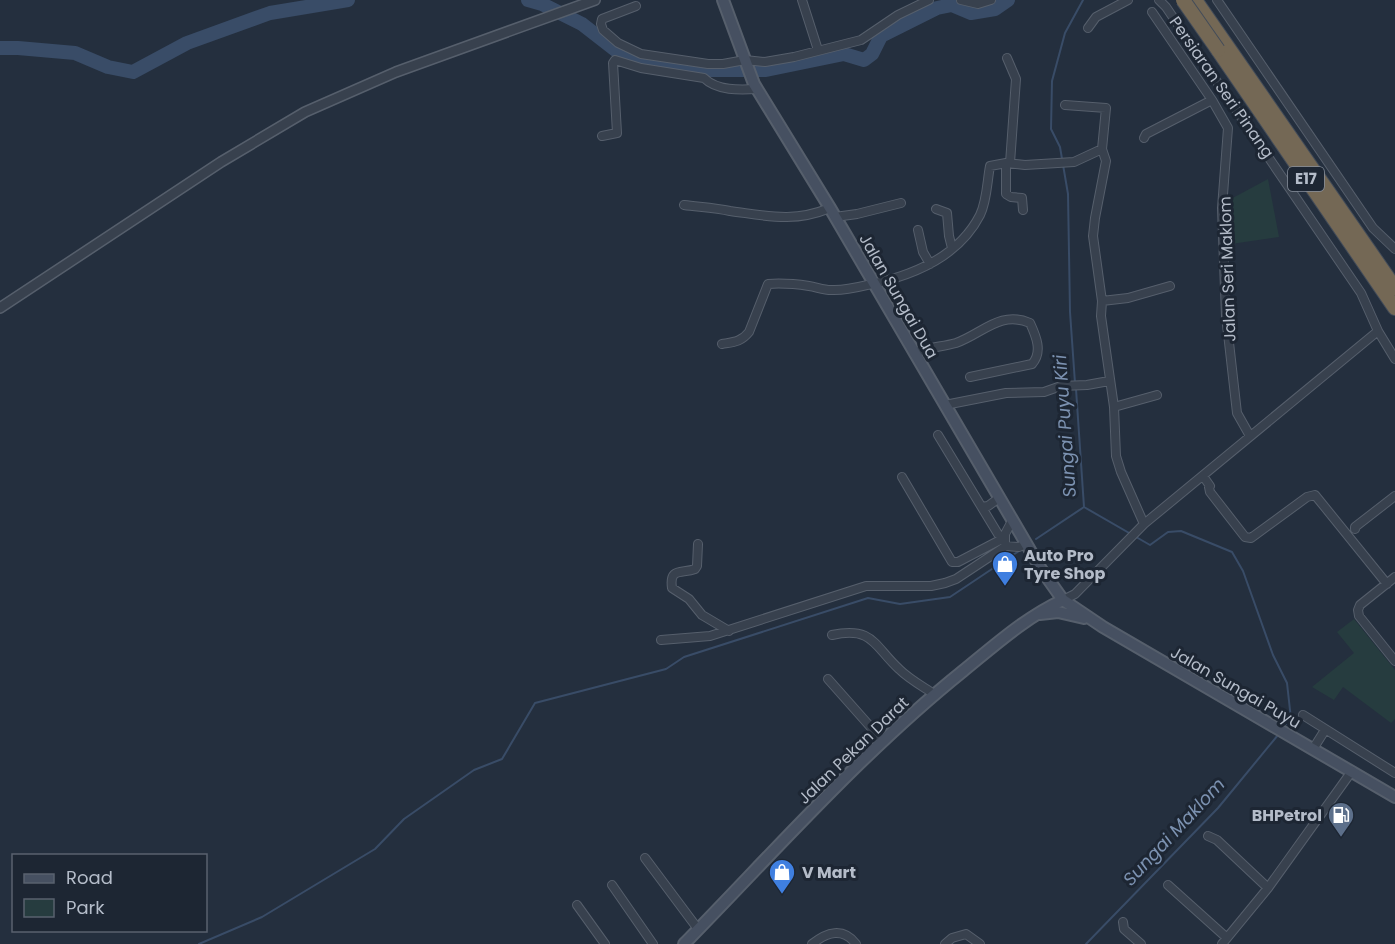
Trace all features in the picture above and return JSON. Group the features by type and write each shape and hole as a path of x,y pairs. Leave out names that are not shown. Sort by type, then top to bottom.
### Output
{"highway":[{"name":"E17","path":"1183,0 1222,47 1395,288"},
{"name":"E17","path":"1195,0 1222,47 1395,308"}],"main road":[{"name":"Jalan Sungai Dua","path":"723,1 756,86 833,212 1012,521 1047,579 1063,600"},
{"path":"1047,579 1049,589 1041,612 1058,612 1078,616 1103,627"},
{"name":"Jalan Pekan Darat","path":"684,944 807,814 934,694 1041,612 1063,600"},
{"name":"Jalan Sungai Puyu","path":"1063,600 1103,627 1245,712 1314,748 1395,797"}],"street":[{"path":"0,308 221,162 306,112 396,72 596,0"},
{"path":"802,0 818,50"},
{"path":"636,6 602,19 603,30 629,50 641,54 708,64 723,64 745,61 765,62 794,57 861,40 898,15 929,0"},
{"path":"961,0 978,4 991,0"},
{"path":"1088,28 1096,17 1128,0"},
{"name":"Persiaran Seri Pinang","path":"1159,0 1171,14 1361,293 1378,331 1395,359"},
{"path":"1171,14 1190,0"},
{"path":"1217,0 1373,228 1395,249"},
{"name":"Jalan Seri Maklom","path":"1152,12 1212,100 1228,128 1222,208 1226,316 1237,413 1250,436"},
{"path":"1007,58 1016,80 1006,194 1022,198 1023,210"},
{"path":"602,136 617,133 613,63 615,60 641,68 704,78 711,85 738,90 756,86"},
{"path":"1144,138 1146,134 1212,100"},
{"path":"1065,105 1106,108 1102,149 1106,161 1093,236 1102,301 1101,316 1114,407 1116,456 1143,526"},
{"path":"722,344 745,338 768,284 810,286 830,290 849,289 897,279 930,264 965,238 981,214 990,166 1008,163 1025,165 1074,162 1102,149"},
{"path":"684,205 771,218 802,217 833,212 857,214 901,202"},
{"path":"936,208 947,213 952,248"},
{"path":"918,230 923,252 930,264"},
{"path":"1102,301 1128,298 1170,286"},
{"path":"915,353 927,347 965,339 987,325 1006,319 1015,318 1030,323 1037,337 1038,349 1037,359 1032,364 970,377"},
{"path":"1063,600 1075,594 1143,526 1378,331"},
{"path":"945,405 1006,393 1044,392 1060,386 1109,381"},
{"path":"1114,407 1157,395"},
{"path":"938,435 998,534 1005,542 1019,547 1026,544"},
{"path":"1203,476 1210,486 1210,492 1245,537 1251,538 1307,497 1315,495 1387,584"},
{"path":"902,477 952,562 958,562 1005,542"},
{"path":"1355,530 1355,527 1395,496"},
{"path":"982,507 988,506 999,498"},
{"path":"661,640 710,636 729,631 854,588 890,584 931,586 945,583 956,579 1005,542 1012,521"},
{"path":"698,544 695,570 680,570 674,574 671,582 672,588 683,594 702,615 729,631"},
{"path":"1395,578 1360,605 1358,610 1359,616 1395,661"},
{"path":"832,635 857,632 873,641 906,675 934,694"},
{"path":"828,679 883,741"},
{"path":"1303,715 1395,773"},
{"path":"1314,748 1325,730"},
{"path":"1168,885 1225,941 1268,888 1352,771"},
{"path":"1209,836 1217,840 1268,888"},
{"path":"645,858 698,930"},
{"path":"612,885 653,944"},
{"path":"577,905 605,944"},
{"path":"1123,922 1124,929 1142,944"},
{"path":"812,944 832,934 842,932 849,935 856,944"},
{"path":"945,944 952,938 966,934 980,944"}],"green space":[{"path":"1268,179 1279,237 1231,244 1229,200"},
{"path":"1354,619 1395,670 1395,719 1391,723 1343,687 1334,700 1312,687 1354,653 1337,632"}],"waterway":[{"path":"0,48 75,53 108,67 133,72 187,43 270,13 348,0"},
{"path":"528,0 542,4 582,24 627,59 690,70 766,70 844,54 864,60 872,54 881,36 937,8 952,5 971,13 995,9 1008,0"},
{"name":"Sungai Puyu Kiri","path":"1075,383 1070,312 1068,194 1060,147 1051,129 1052,81 1065,33 1083,0"},
{"name":"Sungai Puyu Kiri","path":"1076,389 1084,507 1150,545 1168,532 1181,531 1232,552 1243,571 1273,655 1287,683 1291,719 1287,724"},
{"path":"1036,539 1084,507"},
{"path":"199,944 262,917 375,849 404,819 474,770 502,759 535,703 666,669 684,657 868,598 900,604 950,597 1019,551"},
{"name":"Sungai Maklom","path":"1086,944 1218,808 1278,735"}],"place":[{"name":"Auto Pro Tyre Shop","path":"1005,587"},
{"name":"BHPetrol","path":"1341,838"},
{"name":"V Mart","path":"782,895"}]}
